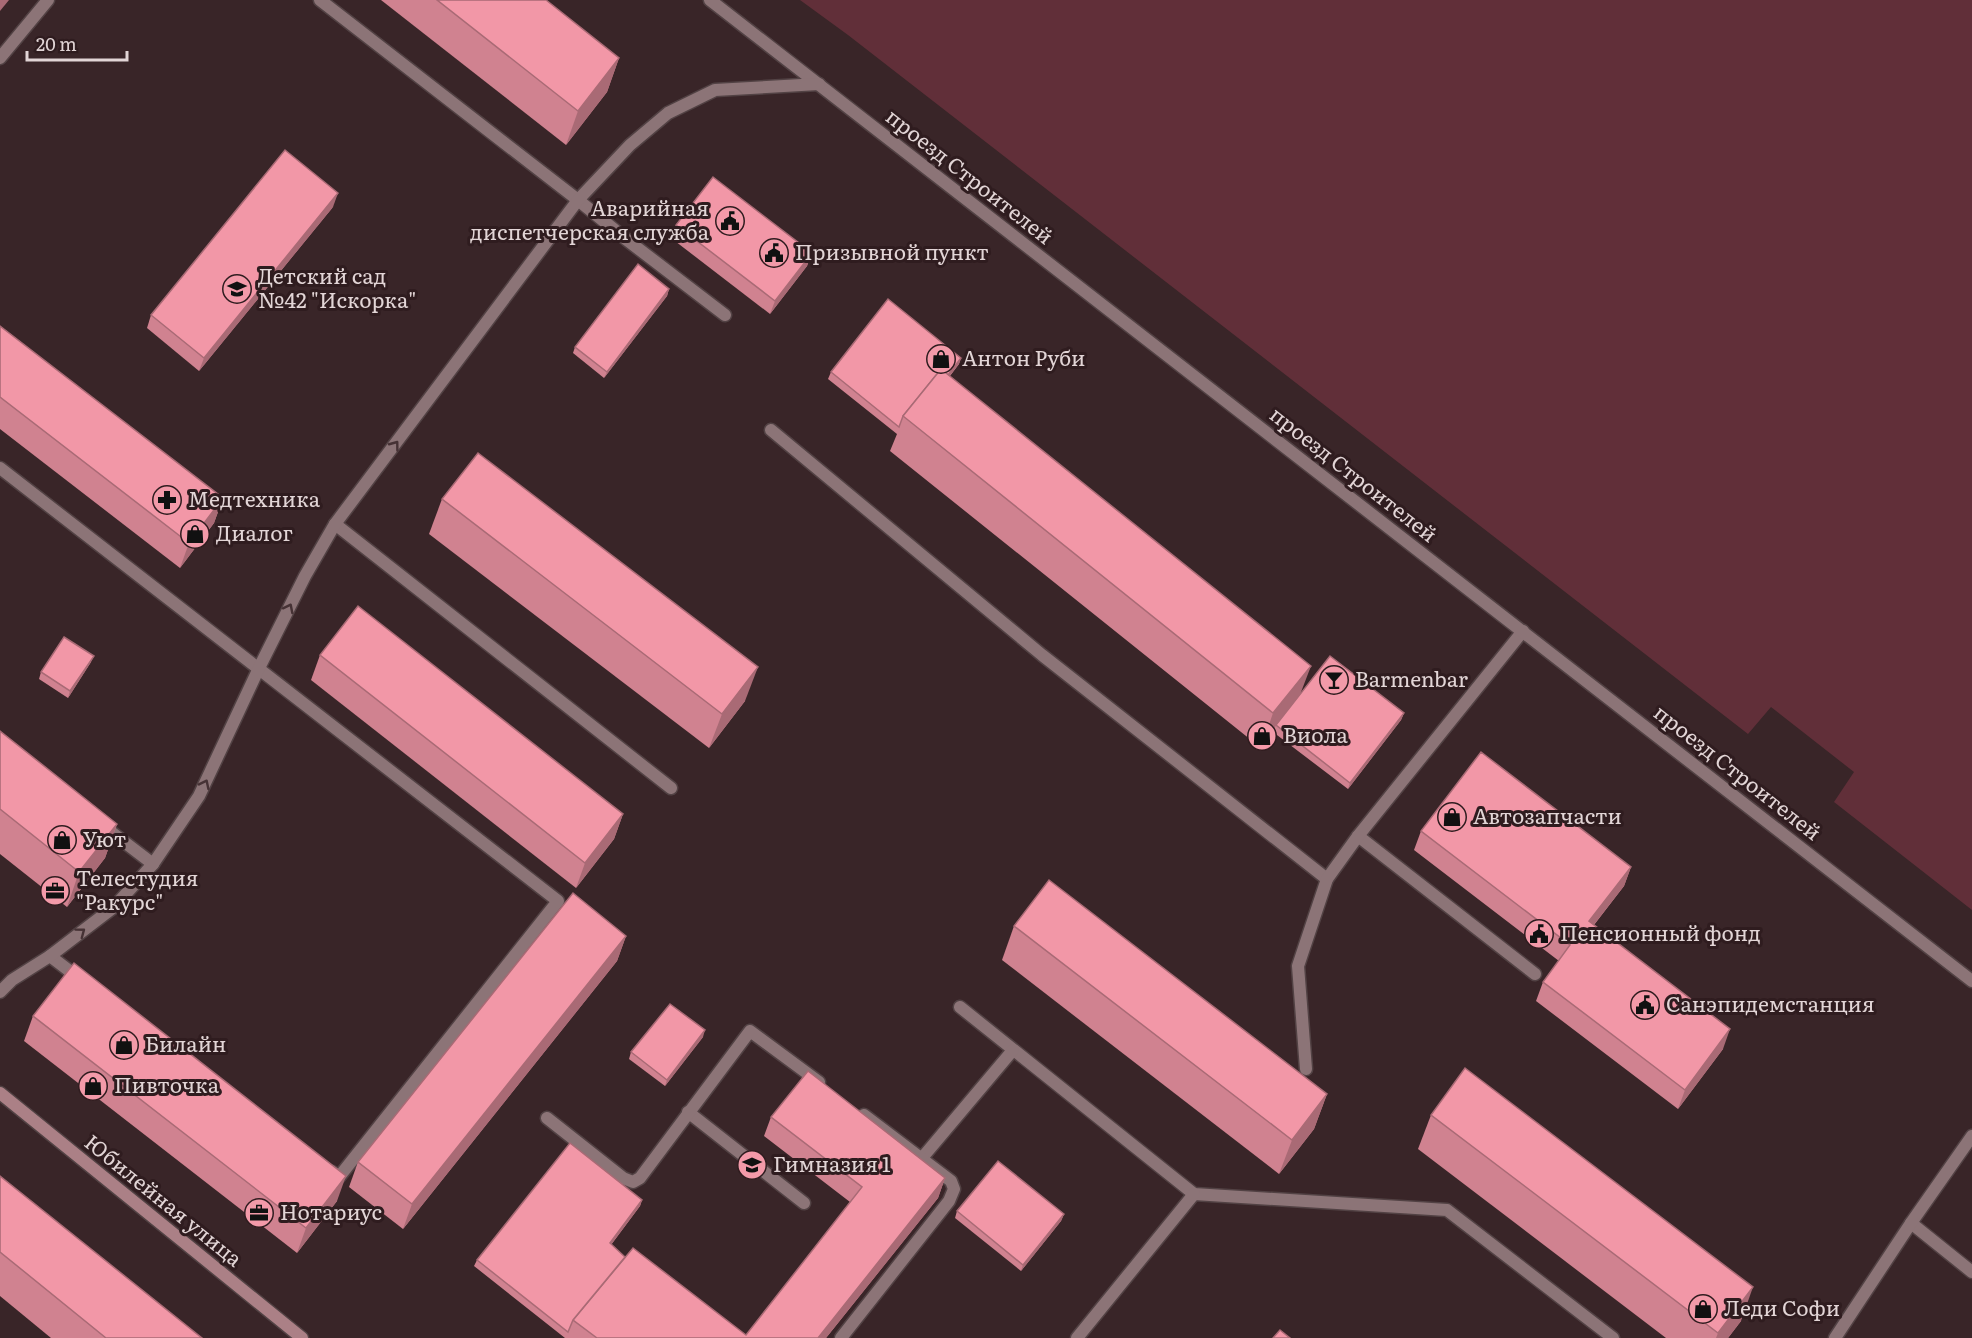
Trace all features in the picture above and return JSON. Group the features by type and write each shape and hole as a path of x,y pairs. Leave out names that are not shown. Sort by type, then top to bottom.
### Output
{"street":[{"path":"0,58 48,0"},
{"path":"320,0 725,315"},
{"name":"проезд Строителей","path":"710,0 1972,981"},
{"path":"0,992 12,980 50,956 114,907 153,864 199,796 305,576 335,524 578,200 630,145 668,113 715,90 819,84"},
{"path":"771,430 1042,655 1327,879"},
{"path":"0,468 558,901 339,1177 325,1167"},
{"path":"335,524 672,788"},
{"path":"1306,1069 1298,966 1327,879 1358,836 1523,631"},
{"path":"90,815 153,864"},
{"path":"1358,836 1535,974"},
{"path":"50,956 87,984"},
{"path":"960,1007 1194,1194 1447,1210 1613,1338"},
{"path":"546,1118 622,1178 633,1182 640,1178 750,1030 826,1087"},
{"path":"922,1158 1013,1050"},
{"name":"Юбилейная улица","path":"0,1093 302,1338"},
{"path":"841,1338 949,1202 954,1189 951,1181 855,1109"},
{"path":"688,1112 804,1203"},
{"path":"1835,1338 1972,1136"},
{"path":"1077,1338 1194,1194"},
{"path":"1911,1223 1972,1272"}],"shaded area":[{"path":"800,0 1972,0 1972,910 1834,802 1854,772 1771,707 1748,734"}],"building":[{"path":"437,0 546,0 619,58 578,111"},
{"path":"285,150 338,193 204,358 151,315"},
{"path":"713,177 812,253 775,301 676,225"},
{"path":"638,264 669,289 607,372 575,347"},
{"path":"888,299 961,358 948,375 941,369 903,416 899,427 831,372"},
{"path":"0,326 223,498 189,543 0,397"},
{"path":"941,369 1311,666 1273,713 903,416"},
{"path":"478,453 758,667 722,714 442,499"},
{"path":"358,606 623,814 585,863 320,655"},
{"path":"64,637 94,656 70,691 41,672"},
{"path":"1330,656 1404,713 1350,783 1276,725"},
{"path":"0,731 117,824 79,872 0,809"},
{"path":"1481,752 1631,867 1589,921 1730,1029 1685,1090 1543,982 1570,945 1421,831"},
{"path":"1049,880 1327,1094 1292,1140 1014,926"},
{"path":"573,893 626,936 412,1204 358,1162"},
{"path":"74,963 346,1176 306,1228 33,1016"},
{"path":"670,1004 705,1030 667,1080 631,1052"},
{"path":"1465,1068 1753,1287 1718,1333 1431,1115"},
{"path":"808,1071 945,1178 818,1338 597,1338 573,1320 633,1248 746,1335 862,1187 771,1117"},
{"path":"570,1143 642,1200 610,1243 625,1257 573,1320 568,1332 477,1260"},
{"path":"998,1161 1064,1214 1023,1265 957,1211"},
{"path":"0,1176 202,1338 106,1338 0,1252"},
{"path":"1280,1330 1290,1338 1273,1338"}],"place":[{"name":"Аварийная диспетчерская служба","path":"730,221"},
{"name":"Призывной пункт","path":"774,253"},
{"name":"Детский сад №42 \"Искорка\"","path":"237,289"},
{"name":"Антон Руби","path":"941,359"},
{"name":"Медтехника","path":"167,500"},
{"name":"Диалог","path":"195,534"},
{"name":"Barmenbar","path":"1334,680"},
{"name":"Виола","path":"1262,736"},
{"name":"Автозапчасти","path":"1452,817"},
{"name":"Уют","path":"62,840"},
{"name":"Телестудия \"Ракурс\"","path":"55,891"},
{"name":"Пенсионный фонд","path":"1539,934"},
{"name":"Санэпидемстанция","path":"1645,1005"},
{"name":"Билайн","path":"124,1045"},
{"name":"Пивточка","path":"93,1086"},
{"name":"Гимназия 1","path":"752,1165"},
{"name":"Нотариус","path":"259,1213"},
{"name":"Леди Софи","path":"1703,1309"}]}
